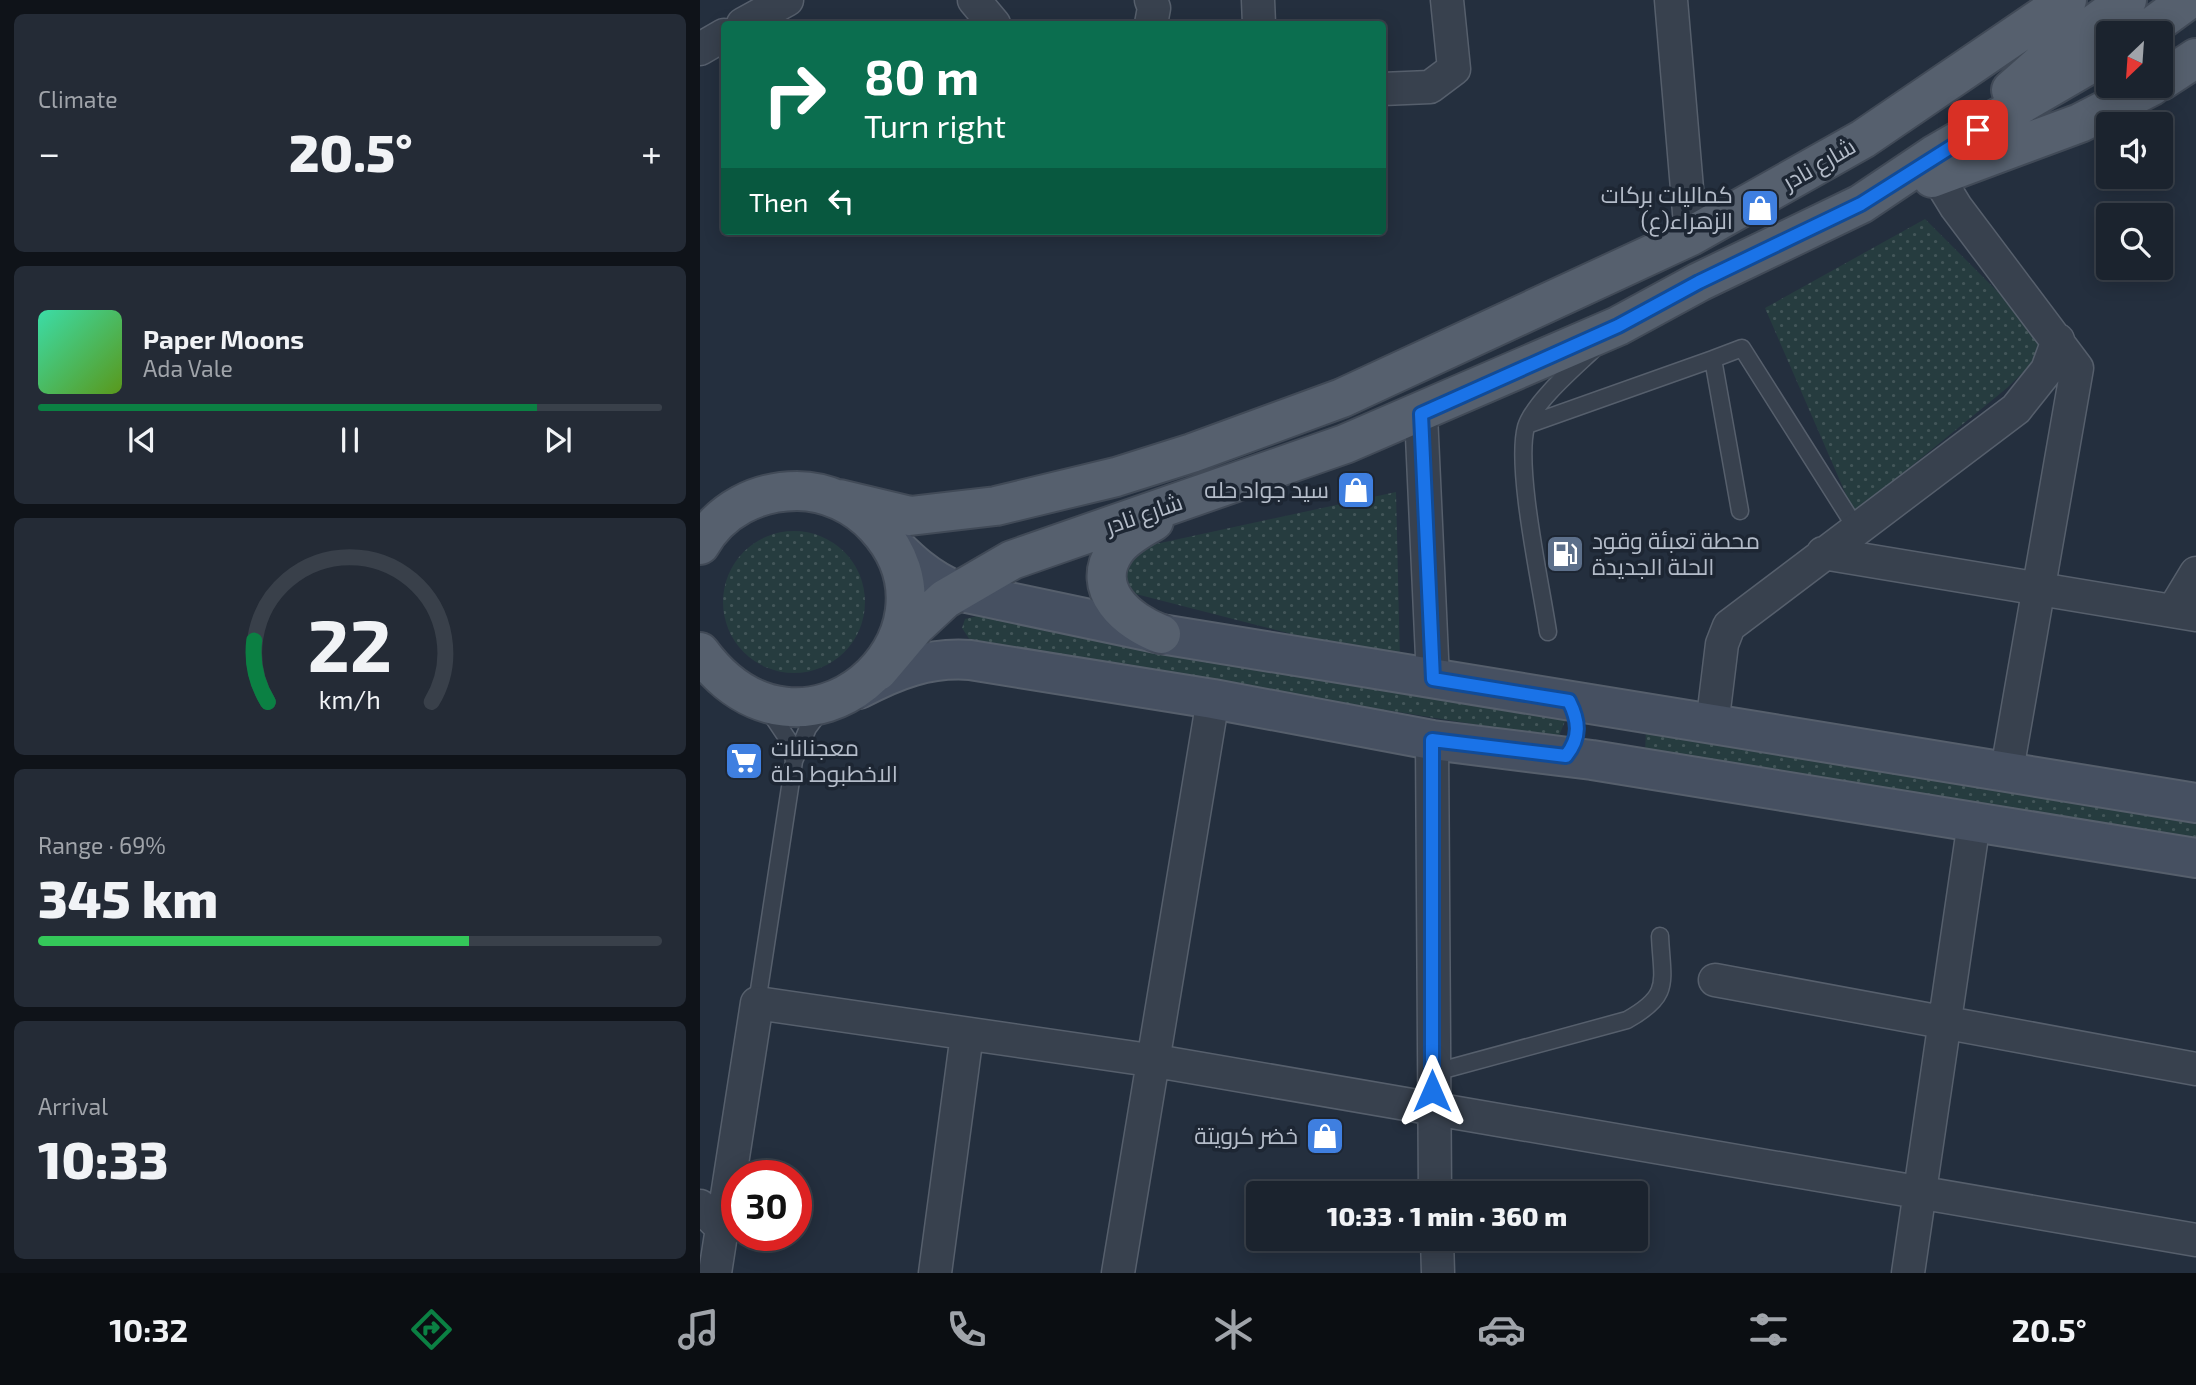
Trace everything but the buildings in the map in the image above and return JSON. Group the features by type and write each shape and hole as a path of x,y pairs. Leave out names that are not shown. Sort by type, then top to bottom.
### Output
{"main road":[{"path":"1930,165 2045,60 2127,0"},
{"path":"2159,21 2188,0"},
{"name":"شارع نادر","path":"705,537 748,500 777,491 809,491 909,516 953,512 1039,497 1180,457 1342,398 1691,236 1863,139 2064,2"},
{"path":"2174,72 2196,58"},
{"path":"1930,165 2096,61"},
{"path":"1930,165 2080,123 2129,98"},
{"name":"شارع نادر","path":"855,688 916,626 957,591 1012,560 1244,481 1421,414 1618,326 1699,282 1861,204 1930,165"},
{"path":"1161,634 1140,627 1115,603 1108,589 1106,574 1115,549 1156,520 1244,481"},
{"path":"700,679 771,706 802,708 855,688 894,646 903,619 904,591 898,562 885,537 866,516 839,499"},
{"path":"700,652 717,676 748,696"}],"street":[{"path":"748,21 787,0"},
{"path":"974,0 992,21"},
{"path":"1151,0 1154,8 1152,21"},
{"path":"1258,0 1259,21"},
{"path":"1386,89 1430,88 1454,69 1447,0"},
{"path":"1671,0 1691,236"},
{"path":"700,49 721,37"},
{"path":"1930,165 1956,207 2077,368 2007,770"},
{"path":"1712,726 1722,644 1729,626 2016,409 2047,370 2057,340"},
{"path":"1421,414 1433,679"},
{"path":"885,537 914,567 935,582 957,591 1161,634 1712,726 2007,770 2196,803"},
{"path":"1823,553 2185,613 2196,573"},
{"path":"855,688 892,671 943,658 970,660 1213,699 1432,740 1566,756 2196,858"},
{"path":"1118,1273 1156,1061 1213,699"},
{"path":"1566,756 1578,731 1577,720 1569,701"},
{"path":"1636,767 1631,749 1632,738 1635,729 1648,715"},
{"path":"1432,740 1432,1109 1435,1181"},
{"path":"1908,1273 1974,822"},
{"path":"1715,980 2196,1069"},
{"path":"733,1160 757,1003 1156,1061 1919,1190 2196,1240"},
{"path":"935,1273 967,1034"},
{"path":"700,1206 721,1227"},
{"path":"715,1273 721,1234"},
{"path":"1437,1251 1438,1273"}],"lane":[{"path":"1548,632 1524,470 1527,425 1546,397 1618,326"},
{"path":"1527,425 1742,348 1856,528"},
{"path":"1713,359 1740,511"},
{"path":"757,1003 794,761 817,713 855,688"},
{"path":"748,696 768,709 778,721 791,744 794,761"},
{"path":"1432,1073 1628,1020 1651,1007 1662,989 1660,936"}],"green space":[{"path":"1925,219 2051,345 2007,388 1854,513 1765,308"},
{"path":"1396,492 1400,662 1128,592 1119,552"},
{"path":"794,531 821,536 844,552 860,575 865,602 860,629 844,652 821,668 794,673 767,668 744,652 728,629 723,602 728,575 744,552 767,536"},
{"path":"981,615 1566,719 1558,738 972,643 962,628 965,619"},
{"path":"1646,730 2196,824 2196,853 1645,752"}],"place":[{"name":"كماليات بركات الزهراء(ع)","path":"1760,208"},
{"name":"سيد جواد حله","path":"1356,490"},
{"name":"محطة تعبئة وقود الحلة الجديدة","path":"1565,554"},
{"name":"معجنانات الاخطبوط حلة","path":"744,761"},
{"name":"خضر كرويتة","path":"1325,1136"}],"route":[{"path":"1432,1091 1432,740 1566,756 1572,749 1578,731 1577,720 1569,701 1433,679 1421,414 1618,326 1699,282 1861,204 1912,169 1978,130"}]}
